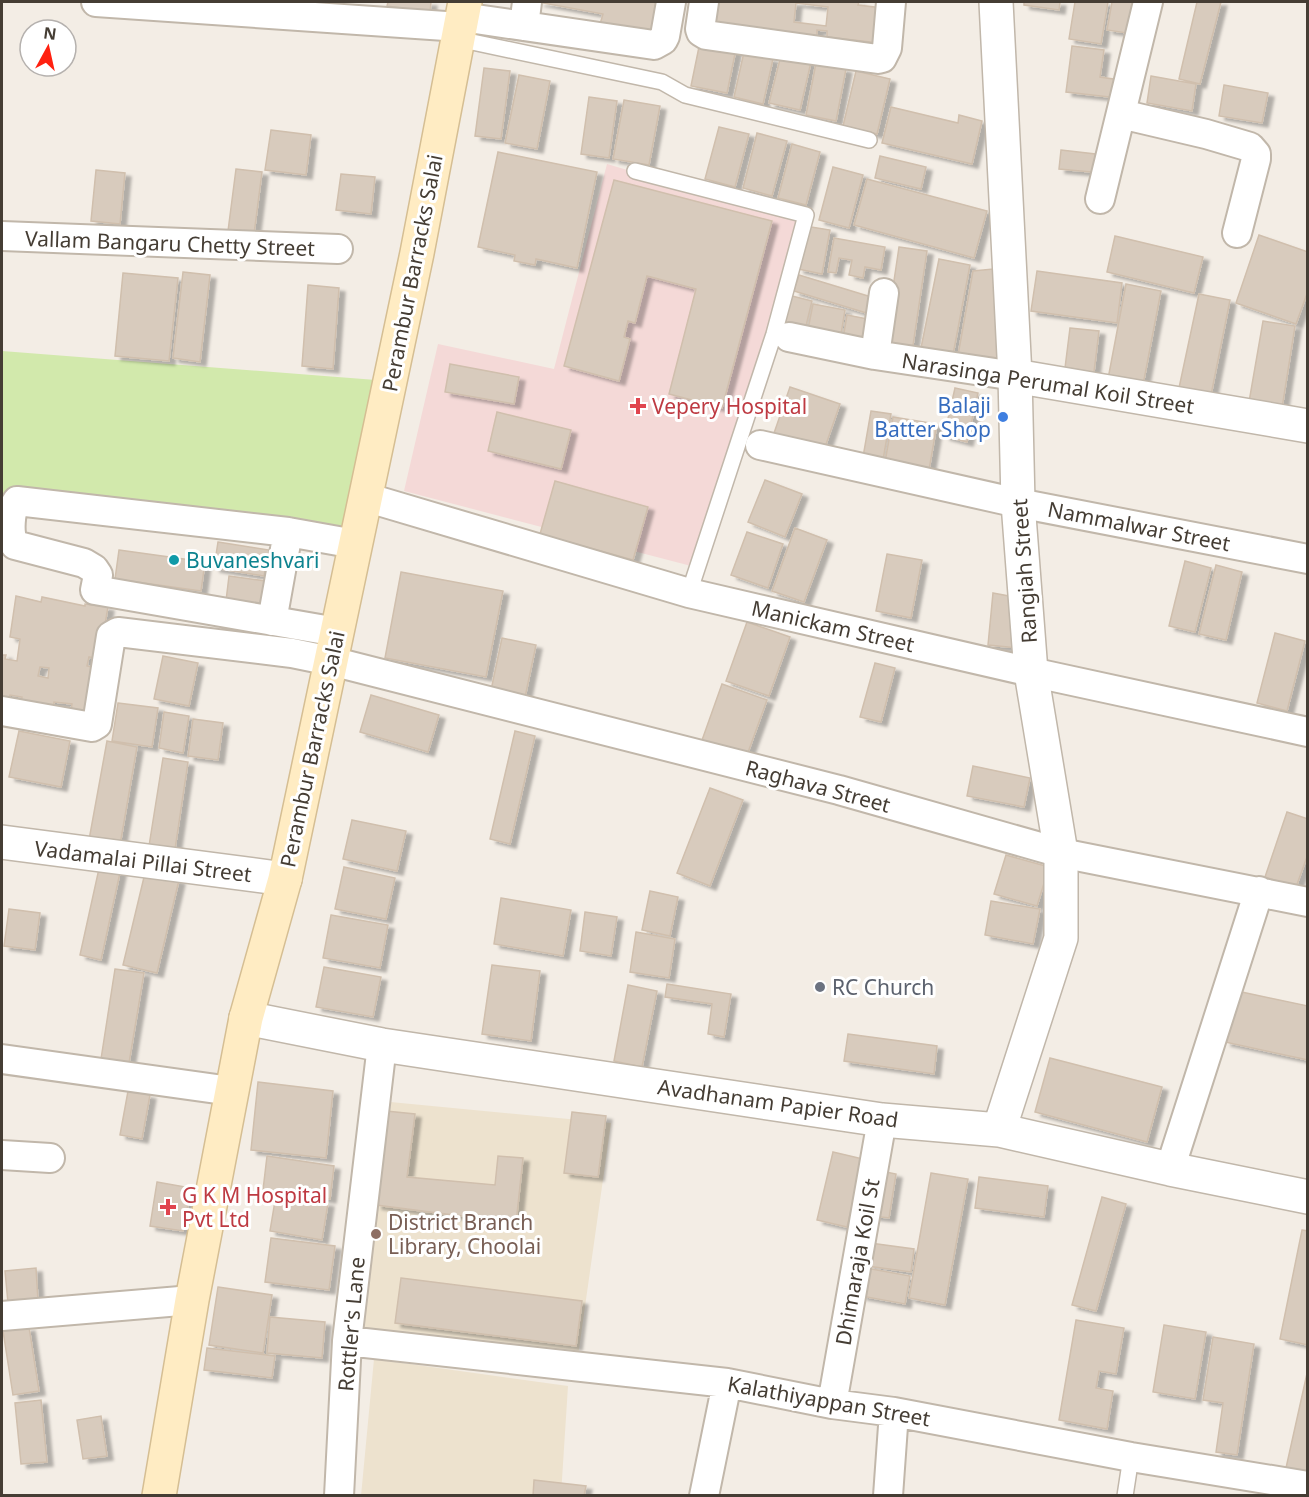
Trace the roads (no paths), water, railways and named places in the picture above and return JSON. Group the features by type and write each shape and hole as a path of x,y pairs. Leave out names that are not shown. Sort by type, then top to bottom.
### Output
{"main road":[{"name":"Perambur Barracks Salai","path":"159,1496 192,1300 231,1091 246,1018 285,879 417,253 461,21"}],"street":[{"path":"96,2 461,21 526,14 654,45 663,40 665,36 671,2"},
{"path":"704,2 700,28 701,32 706,35 878,59 882,58 887,48 891,2"},
{"name":"Rangiah Street","path":"996,2 1015,376 1018,503 1031,672 1060,853 1061,938 999,1130"},
{"path":"1100,199 1148,2"},
{"path":"1121,114 1206,134 1254,150 1256,159 1237,233"},
{"name":"Vallam Bangaru Chetty Street","path":"2,236 338,249"},
{"path":"875,355 884,293"},
{"name":"Narasinga Perumal Koil Street","path":"789,337 875,355 1015,376 1308,426"},
{"name":"Nammalwar Street","path":"759,445 1018,503 1308,559"},
{"name":"Manickam Street","path":"365,497 689,593 1031,672 1308,732"},
{"path":"334,647 272,621 95,591 98,575 94,569 84,563 15,545 12,541 14,505 17,501 288,532 355,544"},
{"path":"272,621 288,532"},
{"path":"2,711 92,727 98,724 111,636 118,632 292,653 334,647"},
{"name":"Raghava Street","path":"334,647 1060,853 1308,902"},
{"name":"Vadamalai Pillai Street","path":"2,842 285,879"},
{"path":"1170,1169 1259,891"},
{"name":"Avadhanam Papier Road","path":"246,1018 382,1045 882,1120 999,1130 1170,1169 1308,1197"},
{"name":"Rottler's Lane","path":"339,1496 347,1341 382,1045"},
{"path":"2,1059 231,1091"},
{"name":"Dhimaraja Koil St","path":"832,1404 882,1120"},
{"path":"2,1155 50,1158"},
{"path":"2,1316 192,1300"},
{"name":"Kalathiyappan Street","path":"347,1341 727,1383 1131,1457 1255,1487 1308,1486"},
{"path":"704,1496 727,1383"},
{"path":"888,1496 894,1412"}],"lane":[{"path":"461,21 662,82 685,95 870,140"},
{"path":"635,171 806,215 774,334 689,593"},
{"path":"1125,1496 1131,1457"}],"place":[{"name":"Vepery Hospital","path":"638,406"},
{"name":"Balaji Batter Shop","path":"1003,417"},
{"name":"Buvaneshvari","path":"174,560"},
{"name":"RC Church","path":"820,987"},
{"name":"G K M Hospital Pvt Ltd","path":"168,1207"},
{"name":"District Branch Library, Choolai","path":"376,1234"}]}
